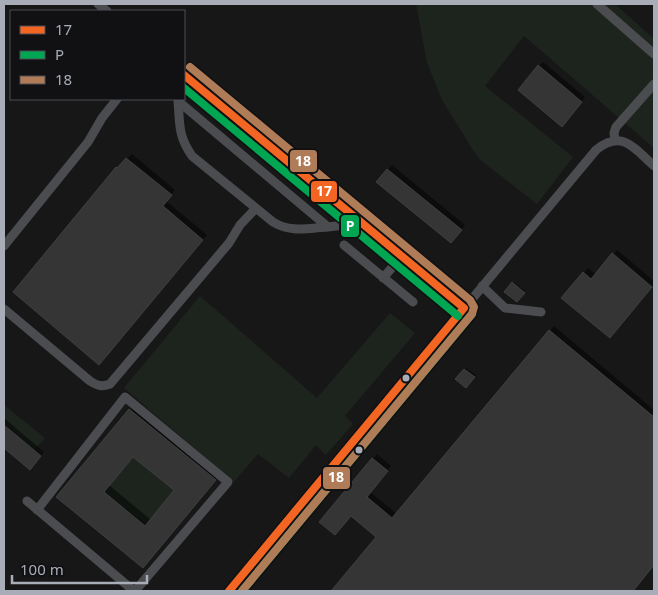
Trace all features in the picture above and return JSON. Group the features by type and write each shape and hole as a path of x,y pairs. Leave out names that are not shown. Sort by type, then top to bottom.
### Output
{"street":[{"path":"598,4 654,54"},
{"path":"185,76 464,308"},
{"path":"615,140 616,127 654,84"},
{"path":"4,246 88,142 102,118 116,100"},
{"path":"178,100 183,143 192,156 272,222 282,228 292,230 361,223"},
{"path":"178,100 328,227"},
{"path":"229,591 596,150 605,143 621,140 654,166"},
{"path":"4,309 90,381 98,386 110,384 229,243 240,225 256,208"},
{"path":"344,245 412,302"},
{"path":"384,278 402,256"},
{"path":"482,286 505,308 542,312"},
{"path":"27,501 37,510 134,591 228,482 125,397 37,510"}],"shaded area":[{"path":"416,4 615,4 654,39 654,148 524,36 485,86 573,157 537,204 478,158 442,100 427,63"},
{"path":"200,296 317,398 390,313 415,333 345,416 353,424 326,455 316,445 289,478 258,454 234,482 124,388"},
{"path":"4,405 45,438 34,450 4,424"},
{"path":"133,457 174,490 145,526 104,492"}],"building":[{"path":"538,65 582,102 562,127 518,90"},
{"path":"126,158 172,195 163,206 203,240 99,365 13,292 116,167"},
{"path":"387,169 462,230 451,243 376,182"},
{"path":"612,253 652,287 610,338 561,298 583,272 591,279"},
{"path":"512,282 525,293 517,302 504,292"},
{"path":"549,330 654,417 654,565 633,591 331,591 376,537 351,516 335,535 319,522 372,458 388,471 367,497 392,518"},
{"path":"464,369 475,377 466,388 455,379"},
{"path":"129,409 216,480 143,568 56,497","holes":["133,457 174,490 145,526 104,492"]},
{"path":"4,425 41,456 30,470 4,448"}],"transit line":[{"name":"18","path":"190,67 470,300 474,307 472,314 242,591"},
{"name":"17","path":"185,76 464,308"},
{"name":"P","path":"185,89 458,316"},
{"name":"17","path":"229,591 464,308"},
{"name":"P","path":"242,591 472,314"}]}
